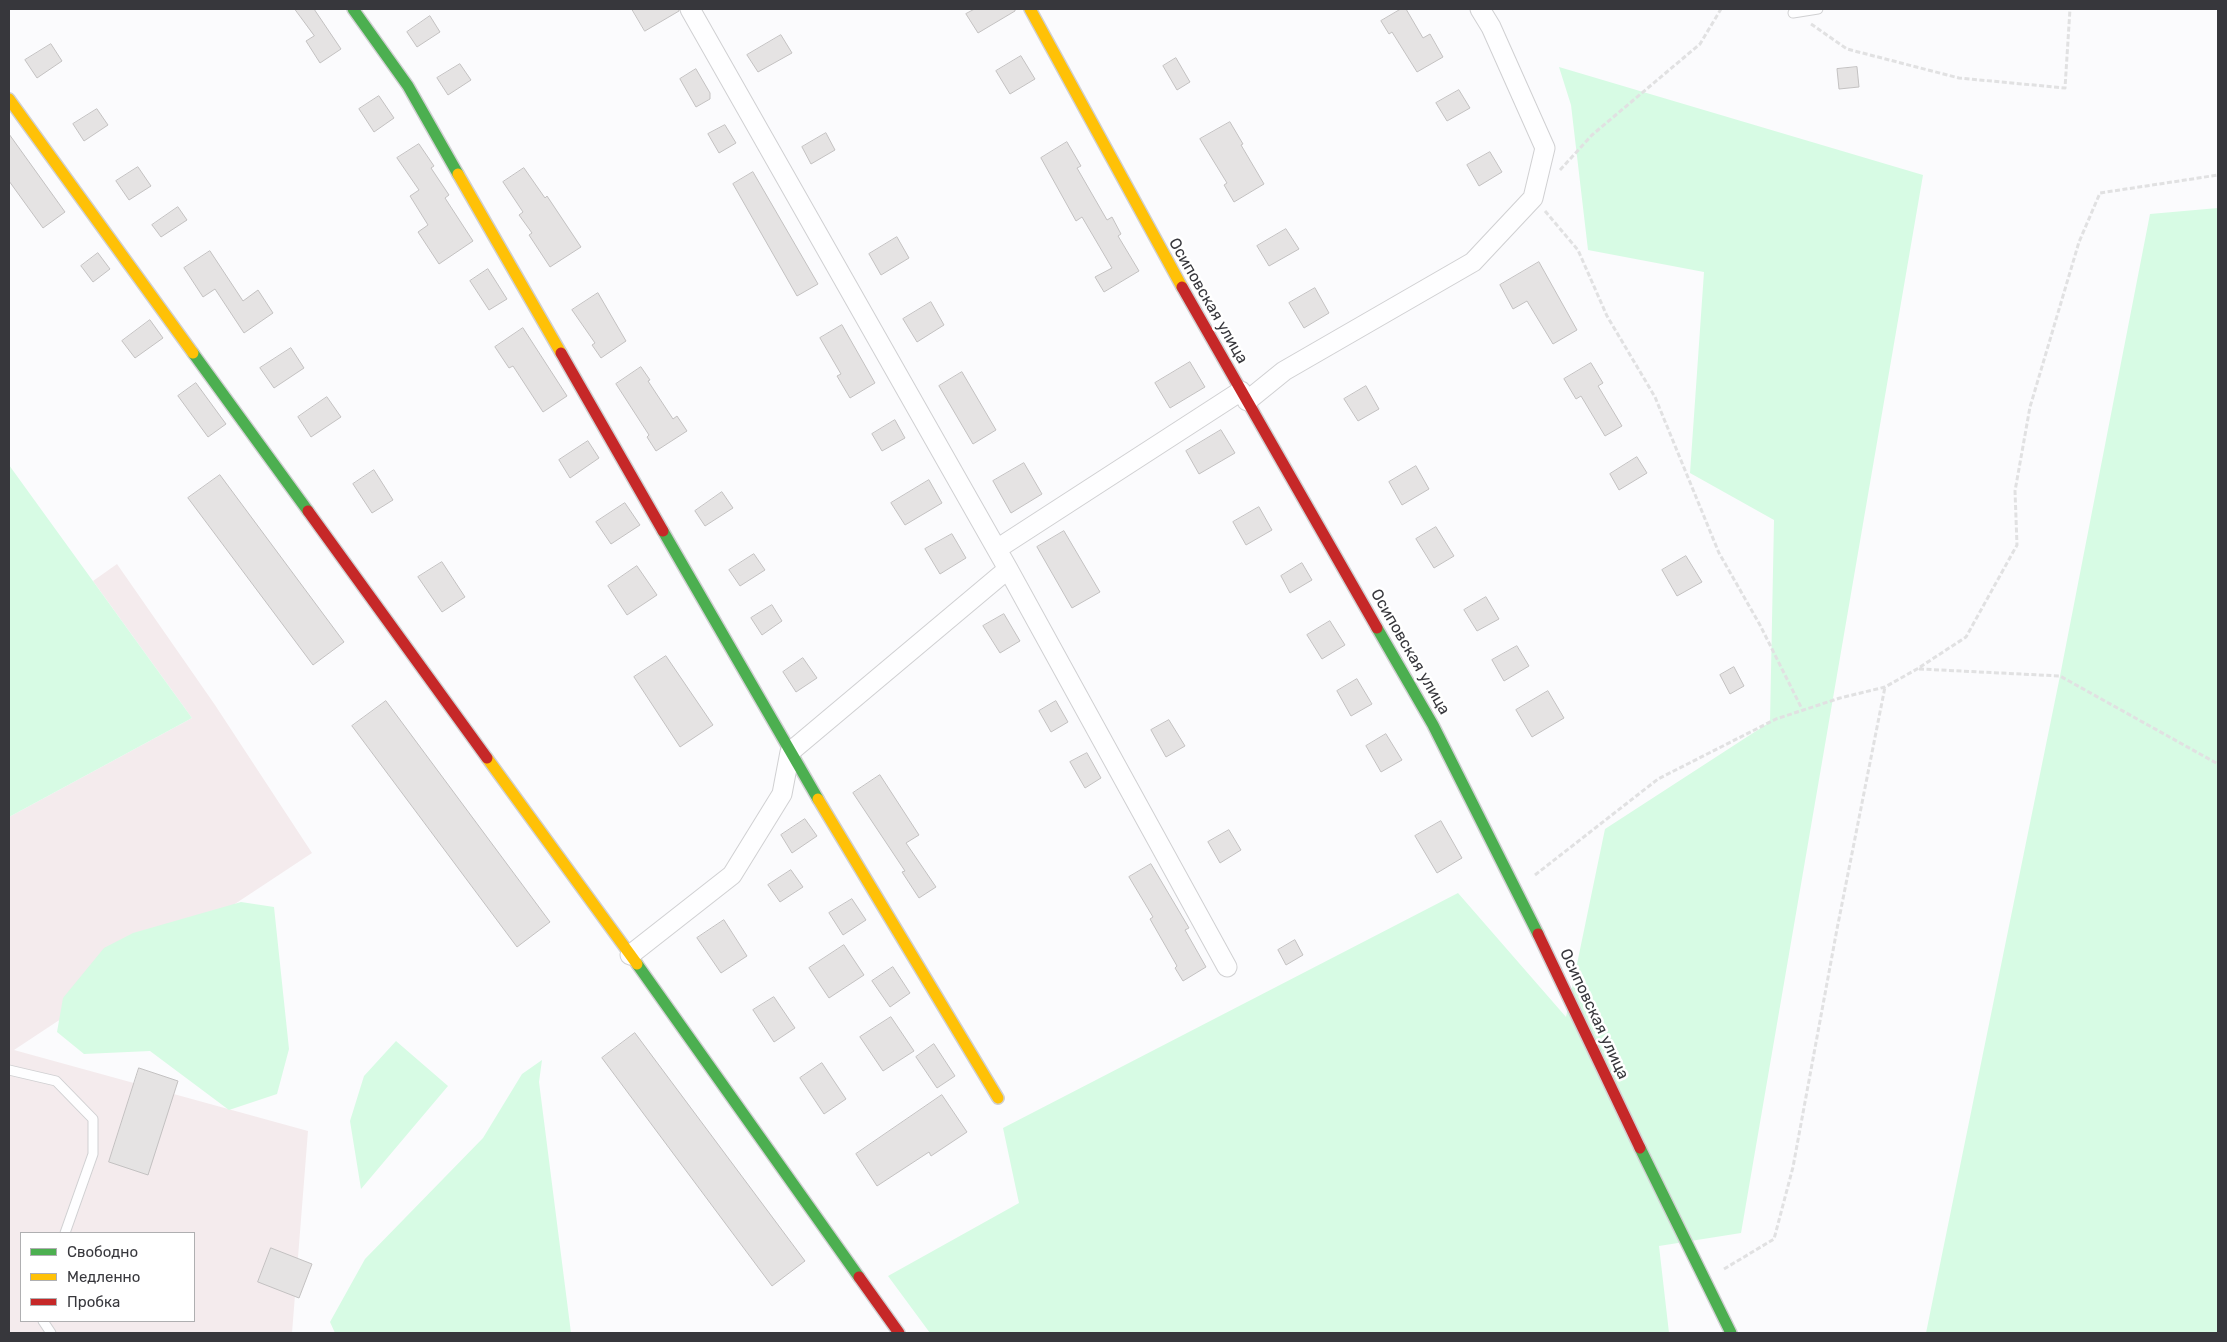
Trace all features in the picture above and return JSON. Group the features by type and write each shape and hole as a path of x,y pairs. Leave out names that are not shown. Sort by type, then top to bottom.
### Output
{"street":[{"path":"353,9 408,86 790,752 998,1098"},
{"path":"690,9 997,549 1227,967"},
{"name":"Осиповская улица","path":"1030,9 1145,222 1433,725 1517,888 1729,1332"},
{"path":"997,549 1244,396 1473,262 1533,198 1545,148 1491,27 1480,9"},
{"path":"9,99 630,955 899,1333"},
{"path":"630,955 732,875 782,794 790,752 1008,569"}],"lane":[{"path":"1794,13 1818,9"},
{"path":"9,1070 56,1081 93,1119 93,1154 65,1232"},
{"path":"44,1322 51,1333"}],"path":[{"path":"1721,9 1700,44 1592,135 1533,198 1578,250 1607,316 1655,397 1719,553 1760,625 1803,711"},
{"path":"1794,13 1847,48 1959,78 2065,88 2070,9"},
{"path":"1517,888 1658,779 1776,719 1885,687 1918,669 1966,637 2017,546 2015,490 2030,407 2079,242 2100,194 2218,174"},
{"path":"1918,669 2060,676 2218,764"},
{"path":"1704,1282 1774,1238 1793,1167 1837,929 1885,687"}],"shaded area":[{"path":"117,564 215,705 312,853 14,1050 308,1131 292,1333 9,1333 9,817 192,718 93,581"}],"green space":[{"path":"1559,67 1923,175 1741,1233 1659,1246 1669,1333 930,1333 888,1276 1019,1203 1003,1128 1458,893 1566,1017 1605,829 1770,722 1774,520 1690,473 1704,272 1588,250 1571,105"},
{"path":"2218,208 2218,1333 1926,1333 2060,676 2150,214"},
{"path":"9,465 192,718 9,817"},
{"path":"241,902 274,907 289,1049 277,1094 229,1110 150,1051 84,1054 57,1032 63,998 104,948 133,933"},
{"path":"396,1041 448,1086 361,1189 350,1121 364,1076"},
{"path":"542,1060 539,1082 571,1333 335,1333 330,1322 365,1259 483,1138 522,1074"}],"building":[{"path":"295,9 314,9 341,49 320,63 306,41 314,36"},
{"path":"632,9 679,9 679,11 645,31"},
{"path":"975,9 1015,9 1015,11 978,33 966,14"},
{"path":"1401,9 1406,9 1423,38 1430,34 1443,57 1417,72 1392,32 1389,34 1381,21"},
{"path":"430,16 440,32 417,47 407,32"},
{"path":"781,35 792,53 758,72 747,55"},
{"path":"51,44 62,61 37,78 25,60"},
{"path":"1021,56 1035,79 1010,94 996,71"},
{"path":"1176,58 1190,82 1177,90 1163,66"},
{"path":"460,64 471,80 448,95 437,78"},
{"path":"1857,67 1859,87 1839,89 1837,69"},
{"path":"696,69 710,93 710,99 696,107 680,79"},
{"path":"1459,90 1470,108 1447,121 1436,103"},
{"path":"379,96 394,118 374,132 359,109"},
{"path":"97,109 108,125 84,141 73,124"},
{"path":"1230,122 1264,184 1234,202 1224,185 1227,183 1200,139"},
{"path":"725,125 736,143 719,153 708,134"},
{"path":"826,133 835,150 811,164 802,147"},
{"path":"9,134 65,212 43,228 9,181"},
{"path":"1067,142 1081,166 1077,168 1107,220 1112,217 1121,234 1118,236 1139,271 1104,292 1095,277 1112,268 1082,217 1076,221 1041,158"},
{"path":"419,144 434,166 431,168 449,195 445,198 473,241 439,264 418,232 428,225 410,196 419,190 397,158"},
{"path":"1490,152 1502,172 1479,186 1467,165"},
{"path":"138,167 151,186 129,200 116,181"},
{"path":"524,168 545,198 547,196 581,247 550,267 529,235 532,233 519,215 523,212 503,182"},
{"path":"753,172 818,284 797,296 733,184"},
{"path":"178,207 187,220 161,237 152,225"},
{"path":"1286,229 1299,249 1269,266 1257,246"},
{"path":"897,237 909,258 881,275 869,254"},
{"path":"210,251 243,301 258,290 273,313 244,333 215,289 203,297 184,268"},
{"path":"98,253 110,269 93,282 81,266"},
{"path":"1539,262 1577,330 1553,344 1527,301 1513,309 1500,285"},
{"path":"488,269 507,299 489,310 470,281"},
{"path":"1315,288 1329,313 1304,328 1289,303"},
{"path":"598,293 626,341 601,358 592,345 595,343 572,310"},
{"path":"931,302 944,325 917,342 903,319"},
{"path":"150,320 163,338 135,358 122,341"},
{"path":"842,325 875,383 850,398 837,376 841,374 820,338"},
{"path":"523,328 567,396 543,412 513,366 509,368 495,347"},
{"path":"291,348 304,368 274,388 260,368"},
{"path":"1190,362 1205,387 1170,408 1155,383"},
{"path":"1591,363 1603,383 1598,386 1622,426 1605,436 1581,396 1576,399 1564,379"},
{"path":"641,367 673,419 677,416 687,431 656,451 647,437 649,435 616,384"},
{"path":"962,372 996,430 973,444 939,386"},
{"path":"196,383 226,424 208,437 178,396"},
{"path":"1366,386 1379,409 1358,421 1344,399"},
{"path":"327,397 341,417 311,437 298,417"},
{"path":"895,420 905,438 882,451 872,434"},
{"path":"1221,430 1235,453 1199,474 1186,451"},
{"path":"588,441 599,458 570,478 559,460"},
{"path":"1637,457 1647,473 1619,490 1610,474"},
{"path":"1024,463 1042,494 1011,513 993,481"},
{"path":"1416,466 1429,489 1402,505 1389,482"},
{"path":"374,470 393,500 372,513 353,484"},
{"path":"220,475 344,642 313,665 188,498"},
{"path":"929,480 942,503 905,525 891,503"},
{"path":"722,492 733,508 705,526 695,511"},
{"path":"625,503 640,525 611,544 596,522"},
{"path":"1259,507 1272,530 1246,545 1233,522"},
{"path":"1436,527 1454,556 1434,568 1416,539"},
{"path":"1064,531 1100,592 1072,608 1037,547"},
{"path":"952,534 966,558 940,574 925,549"},
{"path":"754,554 765,570 740,586 729,570"},
{"path":"1686,556 1702,582 1677,596 1662,570"},
{"path":"442,562 465,597 442,612 418,577"},
{"path":"1302,563 1312,580 1290,593 1281,576"},
{"path":"637,566 657,595 627,615 608,586"},
{"path":"1486,597 1499,619 1477,631 1464,610"},
{"path":"772,605 782,621 762,635 751,618"},
{"path":"1004,614 1020,641 1000,653 983,626"},
{"path":"1330,621 1345,645 1322,659 1307,635"},
{"path":"1517,646 1529,666 1504,681 1492,660"},
{"path":"666,656 713,725 680,747 634,677"},
{"path":"803,658 817,678 796,692 783,672"},
{"path":"1734,667 1744,686 1730,694 1720,675"},
{"path":"1357,679 1372,704 1351,716 1337,691"},
{"path":"1548,691 1564,718 1532,737 1516,710"},
{"path":"386,701 550,922 517,947 352,726"},
{"path":"1056,701 1068,722 1051,732 1039,711"},
{"path":"1169,720 1185,746 1166,757 1151,730"},
{"path":"1386,734 1402,760 1381,772 1366,746"},
{"path":"1087,753 1101,778 1085,788 1070,762"},
{"path":"880,775 919,835 906,843 936,887 919,898 902,872 905,871 853,793"},
{"path":"805,819 817,836 792,853 781,835"},
{"path":"1441,821 1462,858 1437,873 1415,836"},
{"path":"1229,830 1241,850 1220,863 1208,842"},
{"path":"1151,864 1189,928 1185,930 1206,967 1183,981 1175,968 1177,966 1150,919 1153,917 1129,877"},
{"path":"791,870 803,887 780,902 768,885"},
{"path":"852,899 866,920 843,935 829,913"},
{"path":"724,920 747,956 721,973 697,938"},
{"path":"1295,940 1303,955 1286,965 1278,950"},
{"path":"844,945 864,975 829,998 809,968"},
{"path":"893,967 910,993 890,1007 872,981"},
{"path":"774,997 795,1028 774,1042 753,1010"},
{"path":"891,1017 914,1051 883,1071 860,1037"},
{"path":"635,1033 805,1261 772,1286 602,1058"},
{"path":"934,1044 955,1076 937,1088 916,1057"},
{"path":"822,1063 846,1099 824,1114 800,1078"},
{"path":"139,1068 178,1081 148,1175 109,1162"},
{"path":"942,1095 967,1132 931,1156 929,1152 877,1186 856,1154"},
{"path":"271,1248 312,1264 299,1298 258,1282"}],"traffic: fast":[{"path":"353,9 408,86 458,174"},
{"path":"193,353 308,511"},
{"path":"663,531 818,799"},
{"path":"1377,628 1433,725 1538,934"},
{"path":"637,964 859,1277"},
{"path":"1640,1148 1731,1333"}],"traffic: slow":[{"path":"1030,9 1182,287"},
{"path":"9,99 193,353"},
{"path":"458,174 561,353"},
{"path":"487,758 637,964"},
{"path":"818,799 998,1098"}],"traffic: jam":[{"path":"1182,287 1377,628"},
{"path":"561,353 663,531"},
{"path":"308,511 487,758"},
{"path":"1538,934 1640,1148"},
{"path":"859,1277 899,1333"}]}
